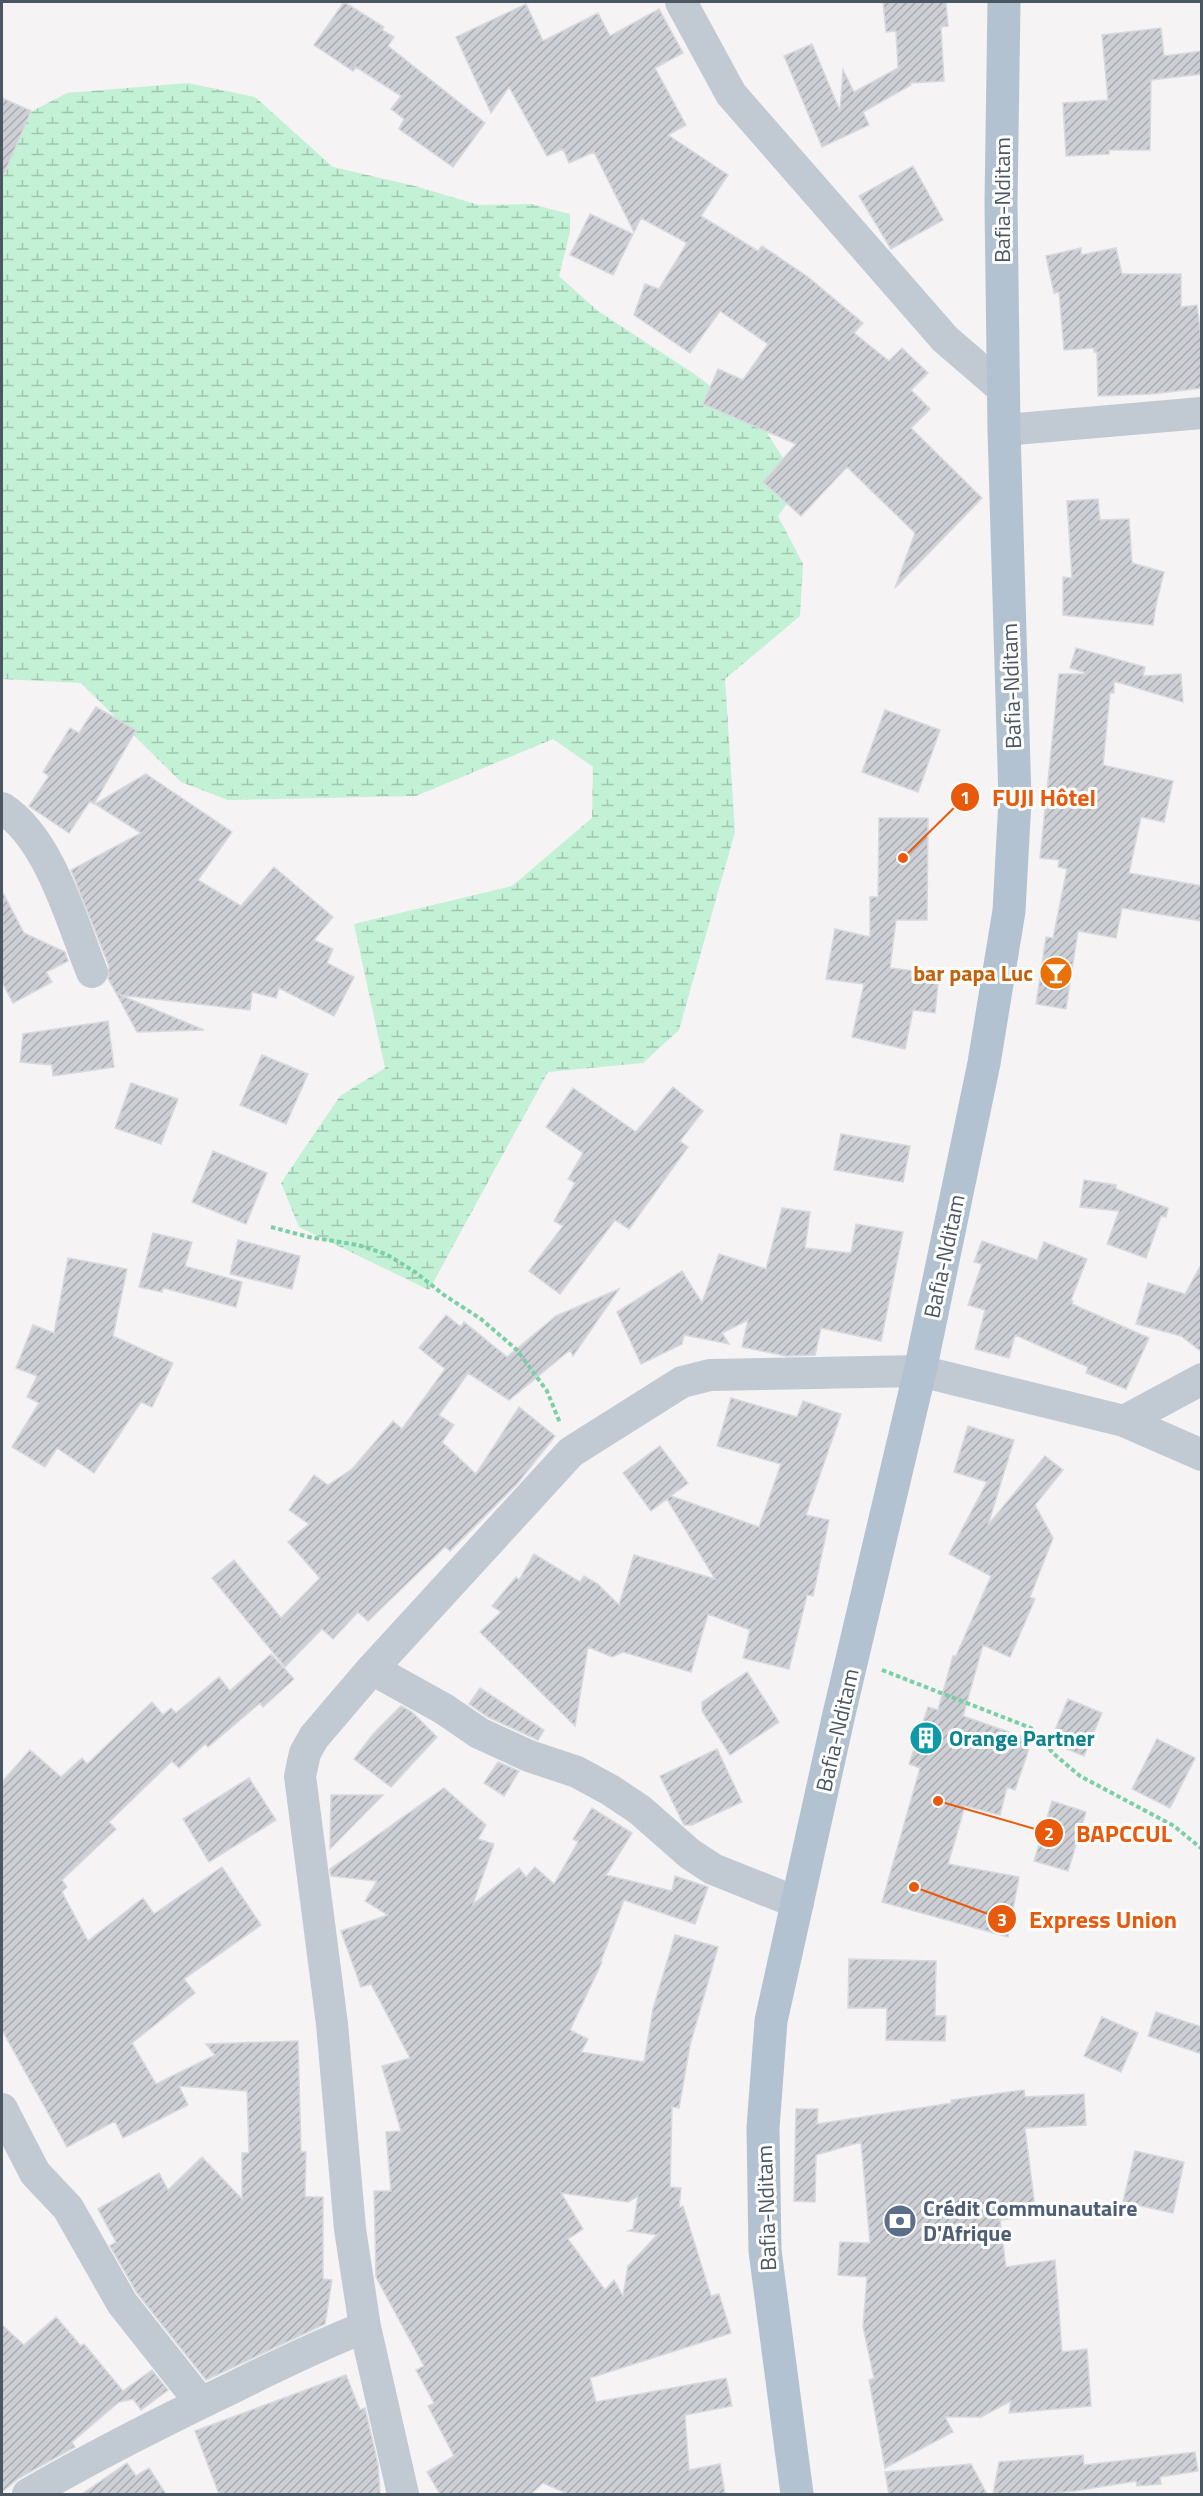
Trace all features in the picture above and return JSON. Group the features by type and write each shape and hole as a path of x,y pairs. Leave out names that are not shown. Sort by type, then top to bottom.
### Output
{"main road":[{"name":"Bafia-Nditam","path":"797,2494 765,2250 762,2128 771,2022 920,1371 984,1063 1009,911 1014,800 1003,390 1001,203 1004,2"}],"street":[{"path":"681,2 731,94 945,339 1003,390"},
{"path":"1004,430 1202,413"},
{"path":"2,808 15,817 32,836 56,882 92,972"},
{"path":"404,2494 365,2327 350,2229 332,2024 300,1776 305,1753 314,1737 372,1669 571,1452 682,1383 710,1375 920,1371 1124,1421 1202,1455"},
{"path":"1124,1421 1202,1379"},
{"path":"372,1669 444,1708 479,1733 529,1756 577,1772 610,1790 640,1810 690,1854 713,1869 798,1903"},
{"path":"2,2109 35,2173 68,2208 122,2303 201,2403"},
{"path":"28,2494 201,2403 325,2342 365,2327"}],"path":[{"path":"271,1227 309,1237 358,1245 386,1254 481,1319 517,1350 547,1391 571,1452"},
{"path":"853,1659 1031,1728 1054,1754 1080,1776 1174,1826 1202,1849"}],"green space":[{"path":"188,83 255,97 333,167 415,186 479,205 531,204 570,214 570,232 559,276 598,311 696,375 764,428 800,485 778,516 803,564 800,616 725,679 735,832 679,1030 643,1063 548,1072 429,1290 299,1227 281,1183 340,1096 385,1068 354,924 512,886 592,818 593,767 553,739 416,796 228,800 181,782 81,683 2,679 2,127 67,93"}],"building":[{"path":"344,2 384,27 382,30 394,37 388,46 485,123 453,167 399,129 404,119 391,109 401,96 356,67 353,71 314,45"},
{"path":"883,2 946,2 948,26 941,27 944,81 910,83 911,85 863,112 869,125 822,147 784,56 812,44 840,111 843,70 854,92 898,68 896,31 886,32"},
{"path":"526,4 543,41 598,13 610,36 659,9 683,53 655,68 686,125 668,135 728,175 701,216 758,251 762,246 808,277 863,323 854,333 889,361 902,348 928,373 911,390 930,409 911,428 982,498 895,588 915,533 847,467 801,516 763,482 796,444 703,404 718,369 743,380 768,344 720,311 690,353 634,315 645,284 659,289 687,243 641,218 634,232 594,152 569,163 563,149 547,156 509,87 491,113 456,37"},
{"path":"1161,28 1164,56 1202,51 1202,74 1151,80 1150,150 1109,150 1109,154 1066,156 1063,103 1108,100 1102,35"},
{"path":"2,98 31,111 2,179"},
{"path":"913,166 943,220 891,249 859,196"},
{"path":"590,214 633,234 613,275 570,255"},
{"path":"1081,248 1081,255 1116,248 1122,274 1181,274 1181,307 1197,305 1202,347 1202,388 1152,394 1098,396 1097,352 1094,352 1094,348 1064,350 1059,292 1054,293 1046,256"},
{"path":"1098,499 1100,520 1129,519 1132,563 1164,572 1153,625 1063,615 1063,577 1072,578 1067,501"},
{"path":"1076,648 1145,667 1143,676 1181,674 1183,702 1114,681 1114,693 1110,693 1103,765 1173,781 1164,822 1141,817 1129,873 1202,886 1202,921 1122,908 1116,938 1078,931 1066,1009 1036,1004 1046,937 1053,938 1067,869 1058,867 1059,860 1040,858 1059,674 1084,674 1084,672 1070,668"},
{"path":"96,707 136,730 94,804 90,801 69,833 29,806 49,776 43,772 70,728 79,733"},
{"path":"885,710 940,730 918,792 862,772"},
{"path":"146,774 232,832 198,880 241,906 274,867 333,917 314,940 333,949 327,963 354,977 334,1016 279,988 276,998 252,992 250,1010 120,995 204,1030 137,1032 108,978 109,966 71,870 141,833 95,804"},
{"path":"879,818 928,818 927,920 896,920 890,968 939,974 935,1013 913,1010 905,1049 852,1037 864,984 826,979 835,929 870,937 870,897 878,897"},
{"path":"2,891 24,933 65,952 68,961 46,972 52,982 13,1003 2,982"},
{"path":"108,1021 114,1067 53,1076 52,1065 20,1062 23,1034"},
{"path":"262,1055 308,1074 286,1124 240,1105"},
{"path":"131,1083 178,1099 161,1144 115,1128"},
{"path":"673,1087 703,1111 680,1141 688,1147 629,1229 615,1220 560,1294 529,1271 563,1226 554,1221 575,1183 568,1179 583,1153 546,1127 573,1088 636,1132"},
{"path":"841,1134 910,1146 903,1182 834,1170"},
{"path":"213,1151 267,1173 246,1224 192,1202"},
{"path":"1084,1180 1116,1185 1116,1189 1168,1208 1166,1217 1161,1216 1146,1258 1107,1244 1119,1211 1080,1207"},
{"path":"782,1208 810,1212 805,1248 851,1253 856,1224 903,1232 881,1341 821,1328 815,1355 786,1356 742,1347 748,1320 722,1333 729,1344 684,1335 682,1344 641,1364 617,1312 682,1271 702,1303 719,1254 766,1269"},
{"path":"153,1233 192,1242 185,1266 242,1282 236,1307 163,1288 162,1292 139,1287"},
{"path":"238,1240 300,1256 292,1289 230,1274"},
{"path":"982,1241 1037,1260 1044,1242 1087,1259 1071,1300 1072,1304 1149,1338 1126,1389 1086,1373 1088,1367 1015,1335 1009,1358 975,1349 985,1310 968,1305 982,1264 974,1262"},
{"path":"68,1258 127,1269 113,1336 173,1363 152,1407 141,1402 94,1473 57,1448 45,1467 12,1447 39,1403 27,1397 37,1376 16,1368 33,1325 54,1333"},
{"path":"1202,1263 1202,1352 1181,1336 1136,1324 1148,1283 1185,1294"},
{"path":"619,1289 573,1356 570,1350 509,1400 468,1373 439,1415 454,1425 442,1442 476,1474 519,1407 555,1436 517,1484 450,1551 445,1547 368,1621 358,1612 333,1639 322,1629 285,1667 212,1578 234,1560 281,1618 320,1578 288,1542 309,1524 289,1510 314,1475 328,1485 352,1469 393,1421 402,1429 445,1369 419,1348 446,1315 461,1327 464,1322 507,1357 556,1316"},
{"path":"731,1398 797,1417 803,1401 841,1414 806,1515 829,1520 813,1596 807,1595 789,1669 743,1658 750,1630 708,1614 691,1672 623,1652 612,1657 588,1647 575,1726 480,1632 501,1612 492,1606 516,1577 519,1580 534,1554 580,1582 584,1576 598,1584 619,1605 634,1555 715,1579 667,1499 651,1511 623,1473 660,1446 688,1483 671,1496 759,1527 781,1464 717,1446"},
{"path":"968,1426 1014,1440 988,1525 1045,1456 1063,1470 1035,1505 1053,1538 1030,1597 1035,1599 1010,1657 983,1645 963,1716 1032,1740 1015,1790 1007,1787 1000,1815 965,1806 948,1864 1019,1877 1008,1937 882,1902 920,1768 909,1764 928,1707 938,1710 953,1656 956,1656 991,1576 949,1554 987,1482 954,1472"},
{"path":"271,1654 294,1679 263,1707 260,1703 208,1747 205,1744 179,1768 172,1761 109,1822 116,1829 62,1880 67,1887 62,1892 88,1941 143,1898 154,1914 222,1867 261,1925 184,1979 195,1993 132,2043 156,2084 215,2055 206,2044 298,2041 301,2152 306,2152 305,2197 323,2197 323,2279 332,2280 325,2324 206,2380 137,2293 110,2246 116,2242 98,2209 159,2173 168,2190 202,2157 242,2199 242,2153 249,2153 247,2091 179,2086 188,2105 123,2138 115,2121 67,2147 2,2030 2,1782 30,1750 61,1777 82,1758 87,1764 152,1702 163,1715 171,1708 176,1713 219,1677 230,1691"},
{"path":"747,1672 779,1722 730,1755 702,1711 702,1702"},
{"path":"480,1688 544,1730 538,1740 488,1717 469,1704"},
{"path":"1068,1699 1102,1713 1084,1756 1050,1742"},
{"path":"401,1706 412,1712 437,1737 391,1787 354,1759 373,1734"},
{"path":"1157,1739 1195,1758 1170,1808 1132,1789"},
{"path":"717,1749 742,1802 692,1825 684,1825 660,1776"},
{"path":"498,1762 519,1771 504,1796 484,1783"},
{"path":"249,1778 276,1820 209,1862 183,1819"},
{"path":"444,1788 486,1825 478,1839 494,1844 473,1904 519,1868 526,1877 535,1867 554,1884 578,1842 573,1839 592,1808 632,1833 606,1875 672,1891 675,1876 708,1887 695,1924 624,1900 602,1962 570,2030 588,2039 581,2052 644,2062 653,2009 675,1935 718,1947 690,2045 679,2108 672,2107 670,2187 681,2188 679,2208 683,2206 711,2296 719,2294 731,2333 590,2378 596,2402 726,2378 732,2406 685,2415 689,2470 720,2464 725,2494 568,2494 543,2483 531,2494 440,2494 427,2472 454,2456 428,2406 434,2403 416,2370 424,2366 376,2277 374,2191 391,2191 386,2132 401,2131 382,2066 410,2058 371,1984 361,1987 341,1931 388,1915 365,1901 377,1881 331,1876 330,1869","holes":["561,2193 628,2202 638,2196 633,2229 628,2231 657,2235 628,2266 623,2296 614,2280 605,2290 568,2239 583,2229"]},
{"path":"331,1795 383,1795 330,1849"},
{"path":"1052,1801 1086,1812 1068,1871 1034,1861"},
{"path":"849,1959 936,1961 935,2016 946,2016 945,2041 886,2040 887,2008 848,2008"},
{"path":"1156,2012 1202,2027 1202,2054 1148,2036"},
{"path":"1102,2017 1138,2033 1121,2072 1084,2056"},
{"path":"1024,2090 1025,2097 1084,2094 1086,2125 1025,2128 1036,2215 1000,2220 1006,2267 1055,2260 1062,2352 1087,2349 1091,2406 1009,2413 1011,2401 981,2417 945,2417 953,2432 885,2468 869,2380 874,2378 863,2327 867,2277 838,2275 840,2242 870,2243 861,2142 816,2155 815,2202 794,2201 796,2109 818,2109 817,2124 952,2103 951,2100"},
{"path":"1135,2151 1184,2162 1173,2213 1123,2202"},
{"path":"56,2317 81,2346 84,2344 123,2391 152,2370 168,2390 141,2410 133,2399 119,2402 72,2442 75,2447 19,2478 2,2492 2,2325 24,2345"},
{"path":"346,2375 360,2410 365,2408 378,2464 380,2494 219,2494 195,2431"},
{"path":"1195,2452 1198,2471 1160,2477 1161,2484 1137,2486 1136,2481 1042,2494 993,2494 999,2462 1083,2455 1084,2465"},
{"path":"127,2463 136,2476 149,2468 166,2494 82,2494"},
{"path":"971,2464 987,2494 889,2494 885,2472"}],"place":[{"name":"FUJI Hôtel","path":"903,858"},
{"name":"bar papa Luc","path":"1056,973"},
{"name":"Orange Partner","path":"926,1738"},
{"name":"BAPCCUL","path":"938,1801"},
{"name":"Express Union","path":"914,1887"},
{"name":"Crédit Communautaire D'Afrique","path":"900,2221"}]}
